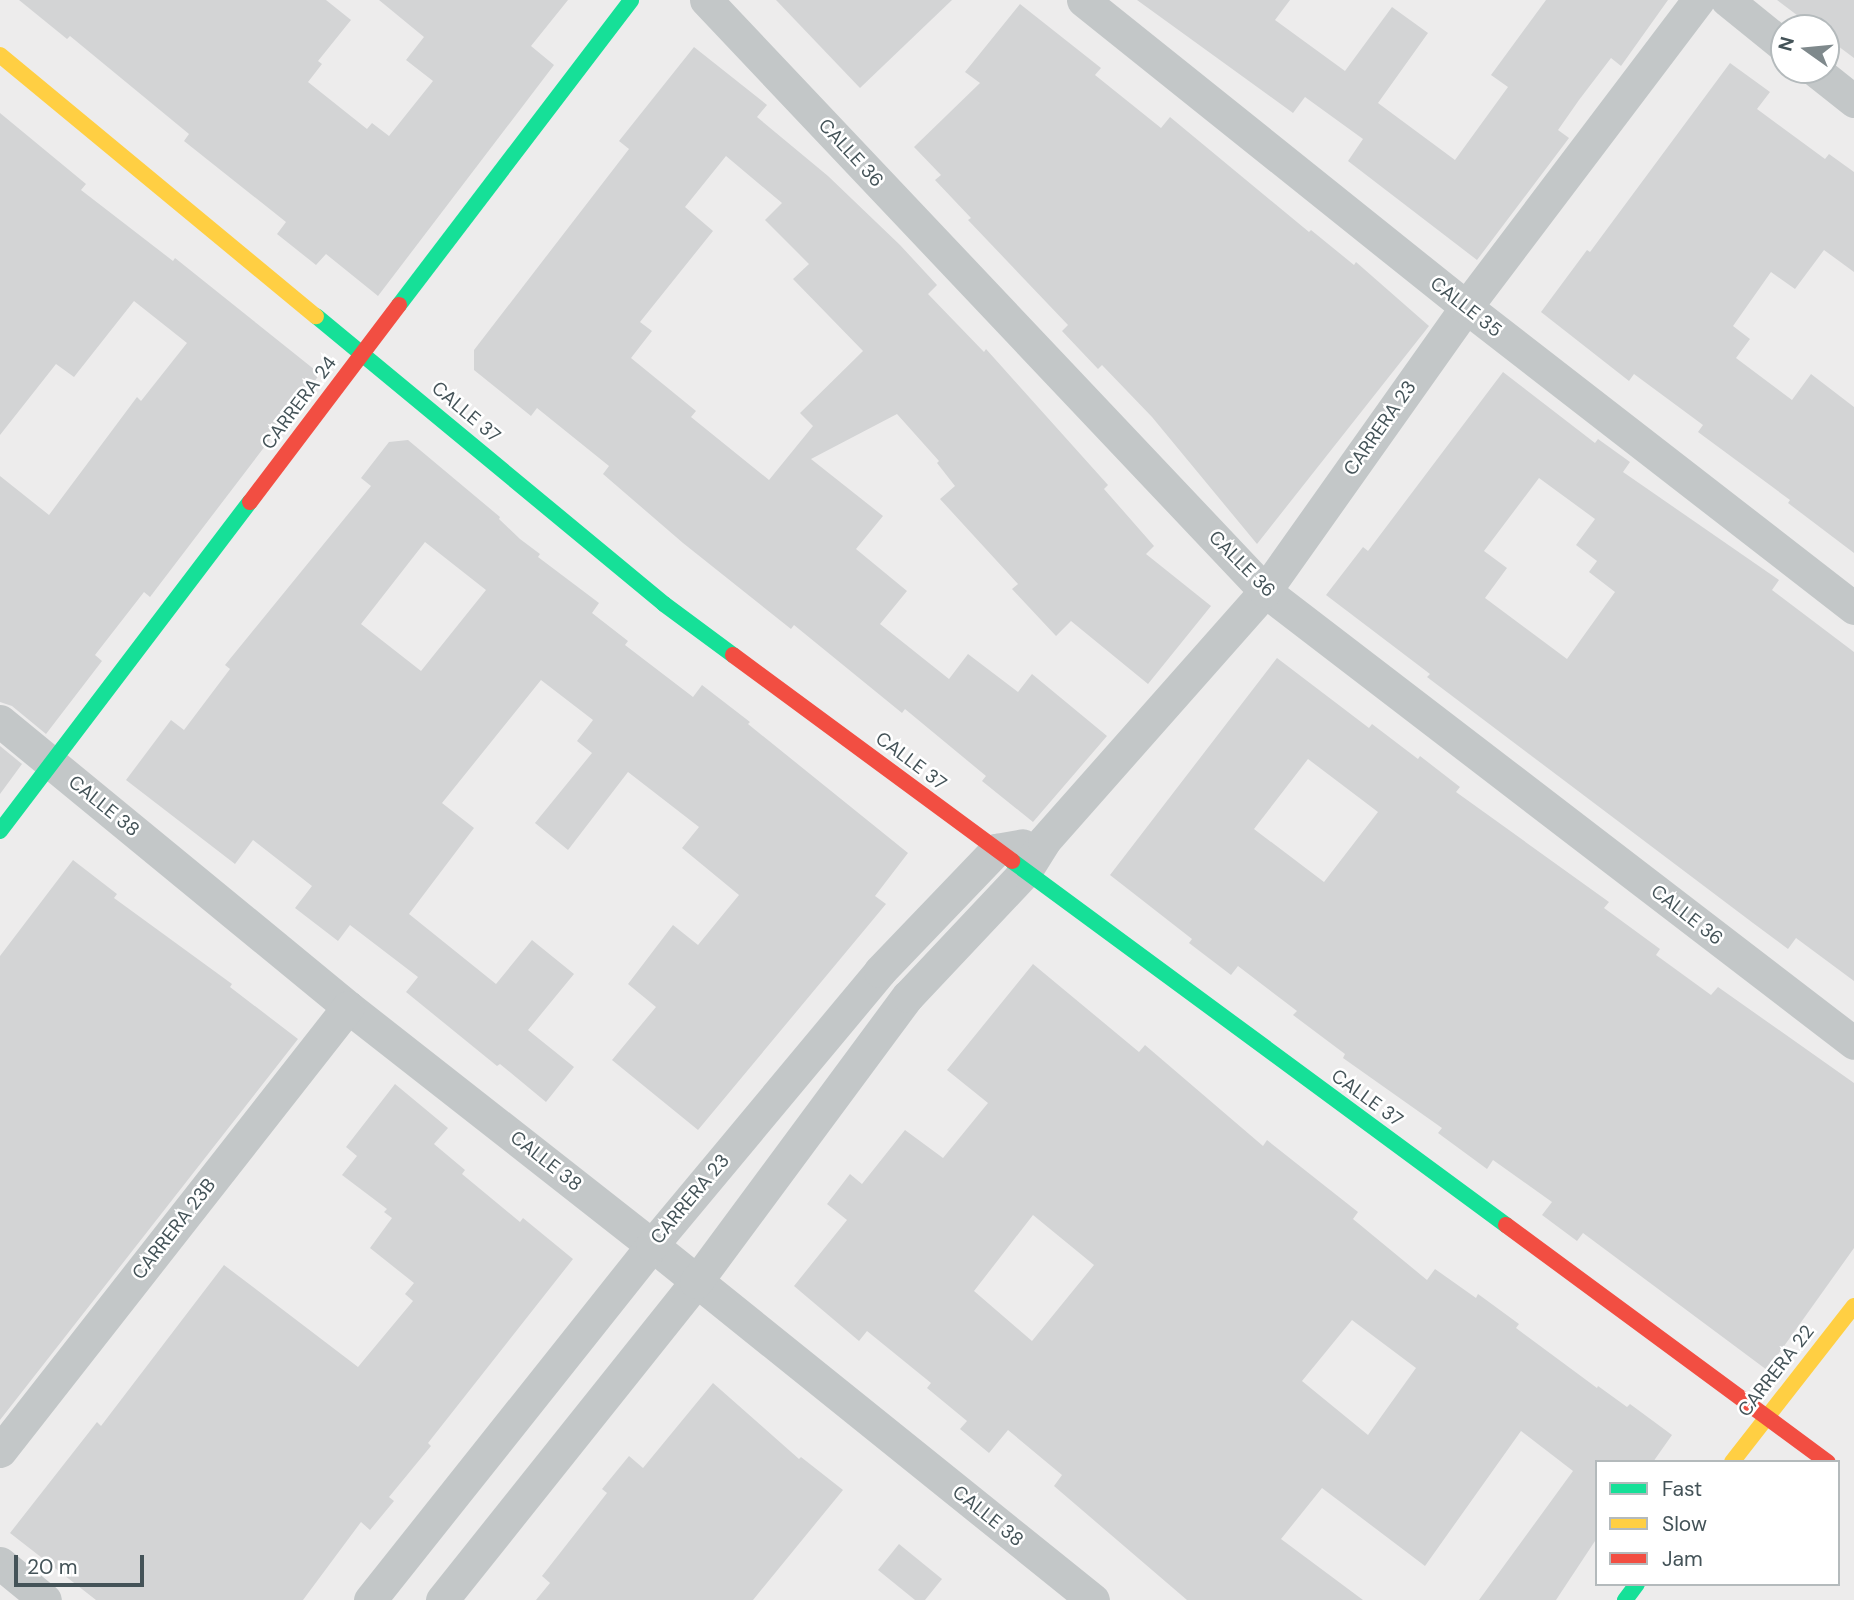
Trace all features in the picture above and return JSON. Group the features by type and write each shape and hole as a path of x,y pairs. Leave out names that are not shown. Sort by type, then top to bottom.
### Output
{"street":[{"name":"CARRERA 24","path":"0,831 631,0"},
{"name":"CALLE 36","path":"706,0 1265,591 1854,1043"},
{"name":"CALLE 35","path":"1083,0 1466,307 1854,608"},
{"name":"CARRERA 23","path":"442,1600 696,1282 908,996 1025,872 1044,841 1265,591 1466,307 1698,0"},
{"path":"1727,0 1770,35"},
{"name":"CALLE 37","path":"0,55 664,604 1825,1460"},
{"path":"1833,84 1854,101"},
{"name":"CALLE 38","path":"0,721 348,1007 652,1245 1093,1600"},
{"path":"996,850 1044,841"},
{"name":"CARRERA 23","path":"370,1600 652,1245 880,971 996,850"},
{"name":"CARRERA 23B","path":"0,1451 348,1007"},
{"name":"CARRERA 22","path":"1734,1460 1854,1306"},
{"path":"0,1563 45,1600"}],"building":[{"path":"19,0 326,0 351,20 318,61 322,64 308,82 367,129 372,123 389,136 433,81 406,60 424,37 379,0 568,0 531,46 554,65 378,296 326,254 316,265 277,234 286,222 184,141 189,134 70,36 67,39"},
{"path":"776,0 952,0 860,88"},
{"path":"1137,0 1290,0 1275,20 1345,71 1392,7 1428,33 1378,103 1455,160 1508,87 1491,75 1546,0 1668,0 1621,66 1611,58 1579,100 1558,130 1569,138 1477,260 1348,161 1363,139 1305,97 1293,113"},
{"path":"1777,0 1854,0 1854,58 1840,48 1840,14 1796,14"},
{"path":"1020,4 1101,68 1095,75 1161,128 1170,117 1309,232 1311,230 1354,265 1356,262 1429,326 1257,544 1152,417 1102,365 1098,369 1062,331 1068,325 968,220 971,218 935,180 941,175 914,147 980,83 965,72"},
{"path":"694,47 767,105 757,117 828,176 900,245 937,285 928,294 984,352 986,349 1108,485 1104,489 1154,546 1146,554 1211,606 1148,684 1071,621 1056,636 1012,589 1018,584 940,499 955,486 937,463 939,461 897,414 811,459 883,516 856,549 907,591 880,624 949,679 968,654 1018,692 1032,674 1107,736 1033,822 982,781 986,776 905,709 902,713 794,625 791,629 683,543 603,474 609,466 537,408 531,416 474,370 474,350 629,149 619,141","holes":["726,156 782,203 765,220 809,264 793,279 863,351 800,413 813,426 769,480 691,417 696,411 631,358 652,331 640,322 713,231 685,207"]},
{"path":"1730,63 1770,92 1757,109 1825,159 1829,154 1854,172 1854,272 1824,250 1795,289 1771,272 1733,326 1750,339 1736,358 1792,400 1811,374 1854,407 1854,553 1788,503 1790,500 1698,432 1703,425 1634,374 1629,381 1541,312 1587,250 1590,252"},
{"path":"0,113 86,184 81,190 173,261 175,258 320,374 150,597 144,592 95,655 102,661 46,734 12,706 0,702 0,476 49,515 137,397 141,401 187,343 134,301 74,377 56,364 0,435"},
{"path":"1503,372 1595,443 1598,439 1630,462 1623,472 1779,580 1772,590 1854,652 1854,981 1796,938 1788,949 1427,677 1430,674 1326,595 1363,547 1368,551","holes":["1539,478 1595,519 1576,545 1597,561 1589,572 1615,592 1567,659 1485,598 1507,568 1484,551"]},
{"path":"408,440 500,517 520,539 540,554 538,557 599,603 592,613 628,641 625,645 693,697 702,685 908,853 875,896 886,904 698,1130 612,1060 656,1007 628,984 673,925 698,945 739,895 682,848 699,827 628,772 568,850 535,823 592,753 577,741 593,720 541,680 442,803 474,828 409,914 496,984 532,940 574,974 528,1030 574,1067 546,1102 406,992 418,977 350,925 338,941 295,908 312,886 253,840 235,864 126,780 171,720 184,730 230,669 225,665 371,486 361,478 389,442","holes":["425,542 486,590 421,671 361,624"]},
{"path":"1277,658 1369,728 1372,724 1418,759 1420,756 1460,787 1456,792 1609,902 1604,908 1660,949 1656,955 1711,995 1718,987 1854,1083 1854,1248 1767,1370 1583,1233 1577,1241 1542,1215 1552,1202 1493,1160 1487,1169 1438,1133 1442,1128 1343,1058 1345,1054 1293,1015 1297,1011 1238,966 1231,975 1189,943 1192,939 1110,875","holes":["1308,759 1378,812 1324,882 1254,829"]},
{"path":"0,746 22,764 0,794"},
{"path":"73,860 117,894 114,898 232,984 230,987 298,1039 0,1420 0,956"},
{"path":"1033,964 1139,1052 1145,1045 1263,1146 1267,1140 1358,1212 1353,1219 1427,1280 1435,1269 1476,1298 1478,1294 1519,1324 1516,1328 1597,1388 1598,1386 1627,1407 1630,1404 1672,1435 1654,1460 1595,1460 1595,1541 1556,1600 1479,1600 1573,1471 1521,1431 1425,1566 1322,1488 1281,1539 1363,1600 1187,1600 1054,1486 1062,1475 1008,1430 989,1453 960,1429 967,1421 927,1388 931,1383 867,1331 859,1341 794,1286 847,1220 827,1204 850,1174 862,1184 905,1130 943,1158 988,1103 947,1070","holes":["1033,1215 1094,1265 1032,1341 974,1291","1352,1320 1416,1368 1368,1435 1302,1381"]},
{"path":"395,1084 448,1128 434,1144 465,1170 462,1174 520,1222 523,1218 573,1259 428,1443 431,1446 389,1497 394,1501 370,1530 361,1522 303,1600 96,1600 10,1533 97,1422 101,1426 224,1265 358,1367 413,1301 405,1294 414,1283 370,1248 392,1218 384,1212 387,1209 342,1175 357,1156 346,1147"},
{"path":"713,1383 799,1459 801,1457 843,1490 753,1600 536,1600 550,1583 542,1576 607,1493 602,1489 629,1456 643,1468"},
{"path":"899,1544 942,1579 925,1600 915,1600 878,1570"}],"traffic: fast":[{"path":"399,305 631,0"},
{"path":"316,316 664,604 733,655"},
{"path":"0,831 250,502"},
{"path":"1012,861 1506,1225"},
{"path":"1625,1600 1636,1586"}],"traffic: slow":[{"path":"0,55 316,316"},
{"path":"1734,1460 1854,1306"}],"traffic: jam":[{"path":"250,502 399,305"},
{"path":"733,655 1012,861"},
{"path":"1506,1225 1825,1460"}]}
